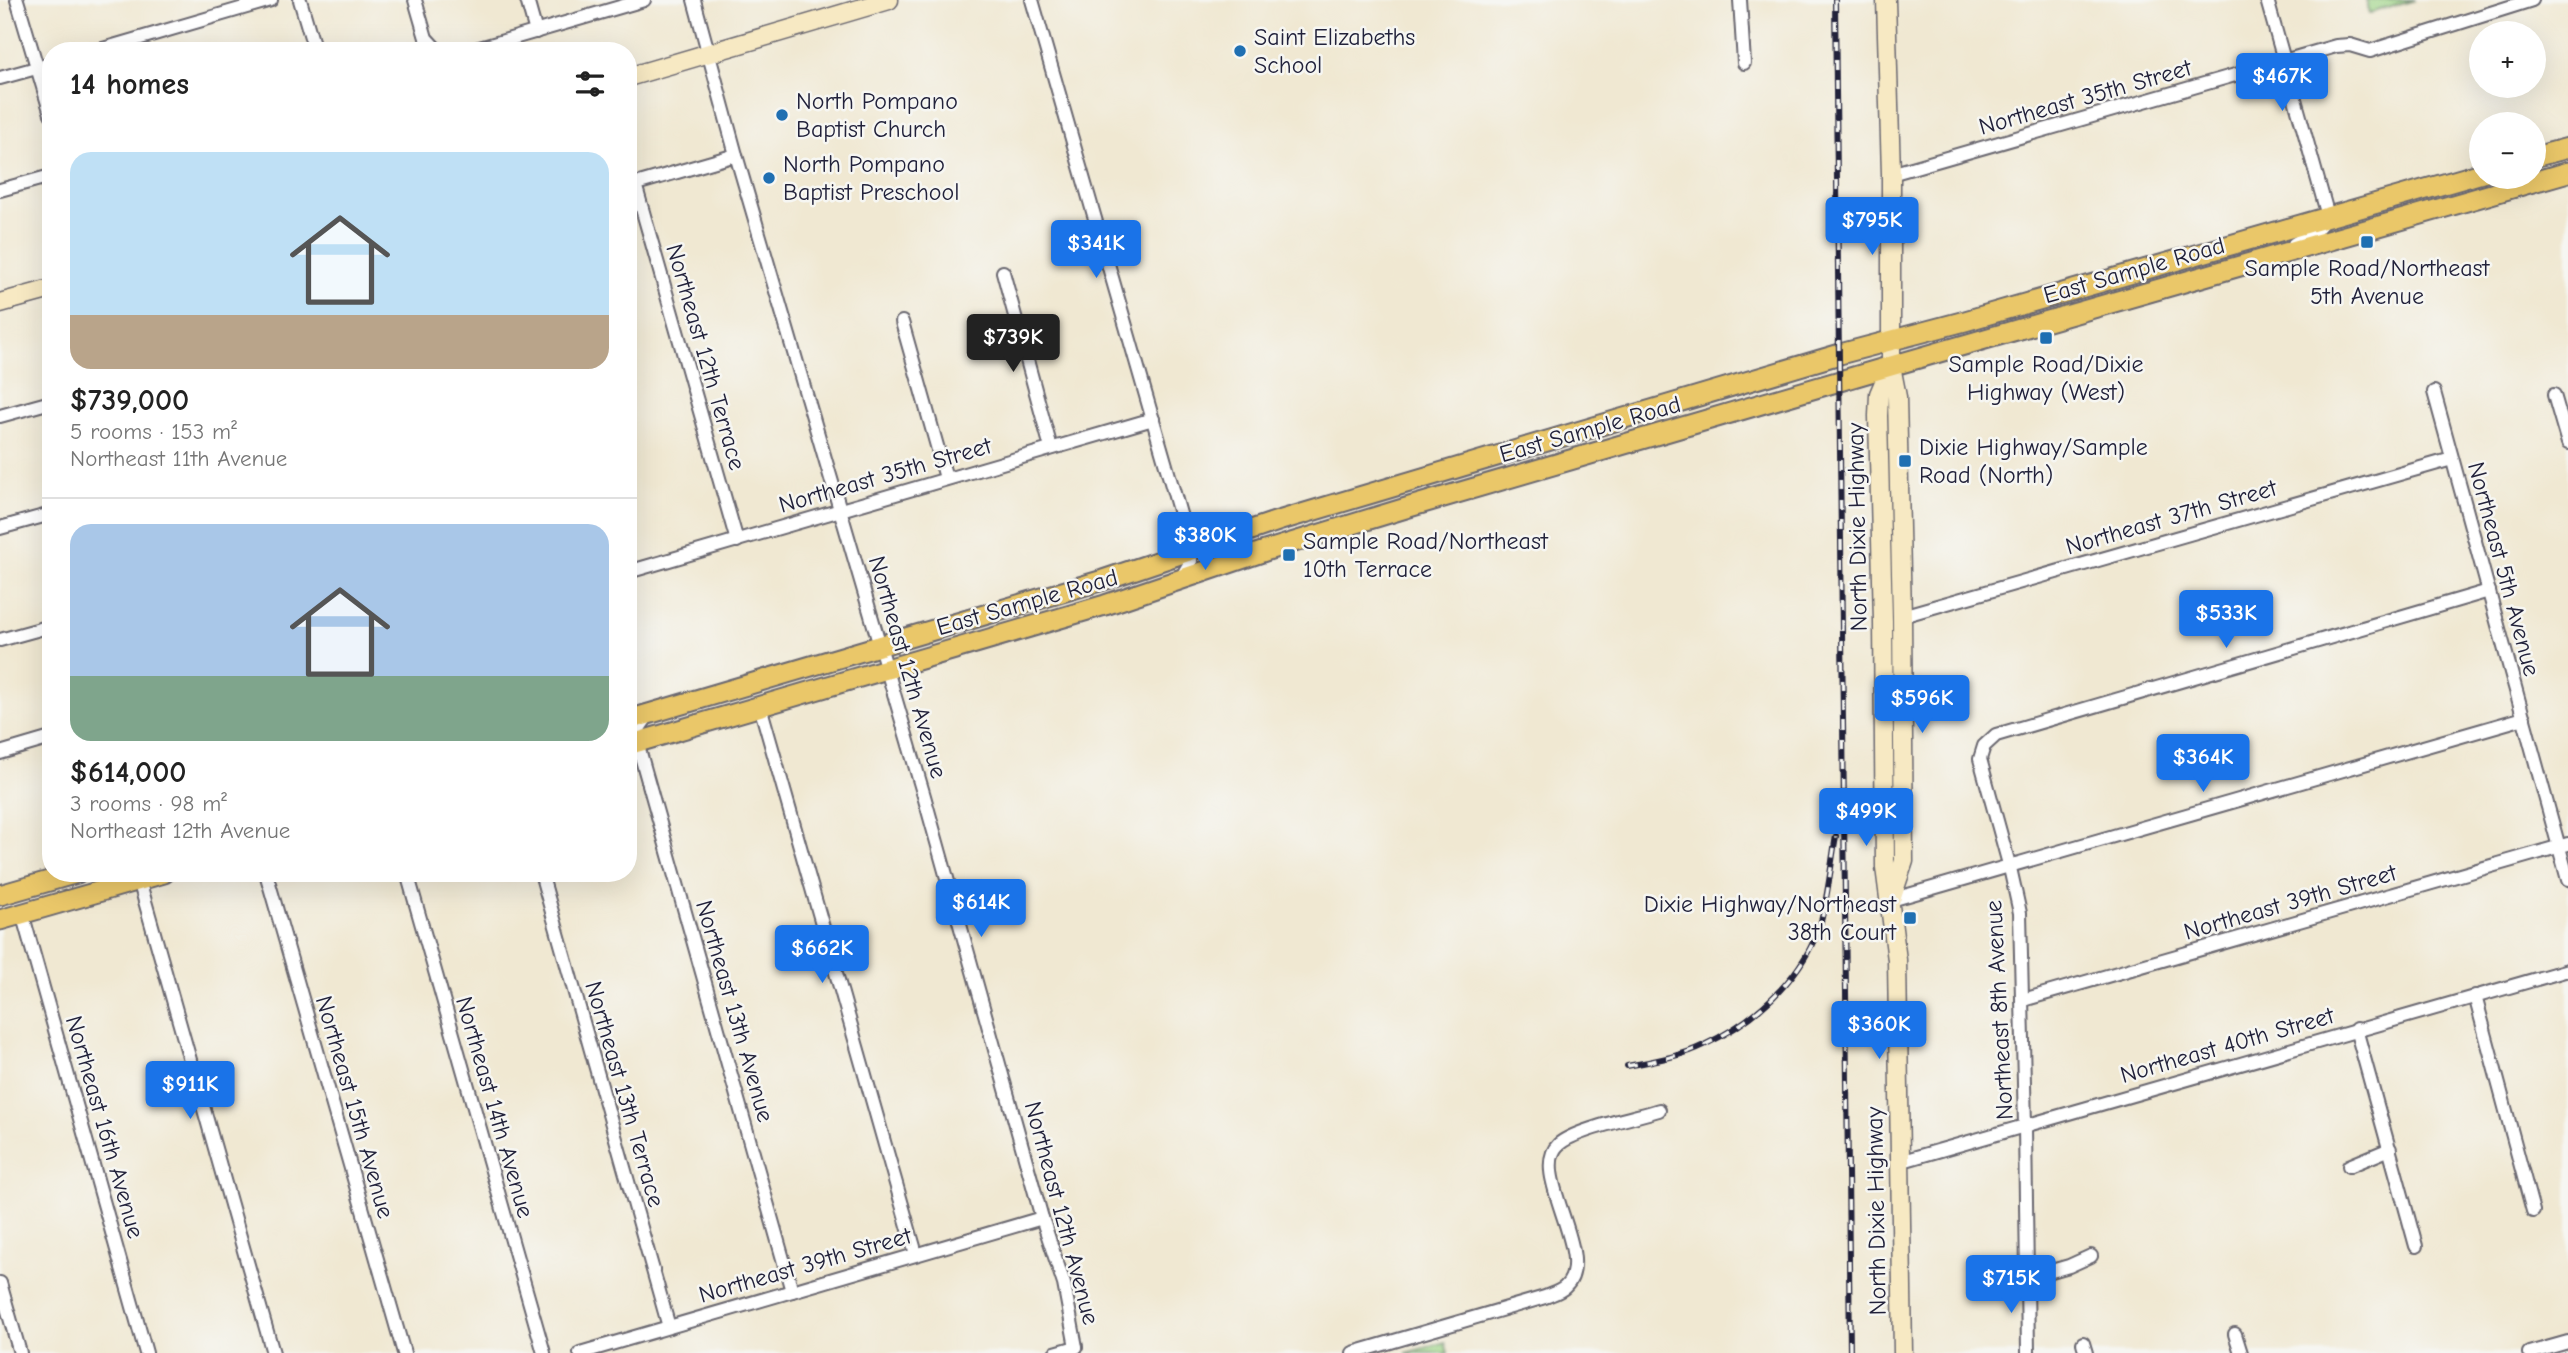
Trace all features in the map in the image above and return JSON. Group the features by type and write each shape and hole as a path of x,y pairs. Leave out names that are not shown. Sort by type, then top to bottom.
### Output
{"main road":[{"path":"637,74 865,3 889,0"},
{"name":"North Dixie Highway","path":"1886,0 1891,174 1891,366 1897,397 1902,616 1904,860 1891,900"},
{"path":"2546,154 2568,148"},
{"name":"East Sample Road","path":"637,742 1180,581 1309,537 1891,366 2568,172"},
{"name":"East Sample Road","path":"637,718 1191,552 1278,521 1891,339 1990,314 2469,177"},
{"path":"2336,238 2344,223 2390,207 2409,194"},
{"path":"0,303 42,291"},
{"name":"North Dixie Highway","path":"1891,366 1879,394 1878,416 1885,867 1897,960 1903,1353"},
{"path":"1554,465 1571,450 1577,433"},
{"path":"1210,571 1213,553 1223,541"},
{"path":"0,895 46,882"},
{"path":"0,920 132,882"}],"street":[{"path":"17,0 42,84"},
{"path":"127,42 271,0"},
{"path":"300,0 312,42"},
{"path":"415,0 429,42"},
{"path":"527,0 537,32"},
{"name":"Northeast 12th Avenue","path":"694,0 736,155 841,509 1042,1218 1064,1284 1076,1347"},
{"path":"1032,0 1191,552 1188,568 1180,581"},
{"path":"1740,0 1744,63"},
{"path":"2267,0 2328,216 2314,232 2276,255"},
{"name":"Northeast 35th Street","path":"1891,174 2336,46 2350,45 2370,51 2532,0"},
{"path":"501,42 641,1"},
{"path":"0,78 42,67"},
{"path":"637,184 736,155"},
{"path":"0,190 42,178"},
{"name":"Northeast 12th Terrace","path":"637,202 737,541"},
{"path":"1003,272 1051,448"},
{"path":"902,322 946,478"},
{"name":"Northeast 5th Avenue","path":"2434,392 2524,718 2563,845 2568,880"},
{"path":"2554,395 2568,443"},
{"path":"0,416 42,404"},
{"name":"Northeast 35th Street","path":"637,566 737,541 1153,419"},
{"name":"Northeast 37th Street","path":"1902,616 2452,459"},
{"path":"0,528 42,516"},
{"name":"Northeast 8th Avenue","path":"2028,1353 2020,914 1980,759 1984,746 1996,735 2489,591"},
{"path":"0,640 42,628"},
{"path":"760,706 916,1254"},
{"path":"637,732 650,714"},
{"path":"1891,900 2010,868 2524,718"},
{"path":"0,753 42,741"},
{"name":"Northeast 13th Avenue","path":"637,757 792,1291"},
{"name":"Northeast 39th Street","path":"2023,1000 2563,845"},
{"path":"140,882 273,1353"},
{"name":"Northeast 15th Avenue","path":"270,882 404,1353"},
{"name":"Northeast 14th Avenue","path":"410,882 544,1353"},
{"name":"Northeast 13th Terrace","path":"544,882 669,1327"},
{"name":"Northeast 16th Avenue","path":"22,913 146,1353"},
{"name":"Northeast 40th Street","path":"1899,1162 2568,970"},
{"path":"2474,996 2533,1211"},
{"path":"2356,1029 2416,1246"},
{"path":"1353,1353 1545,1297 1566,1287 1573,1272 1574,1254 1552,1177 1551,1154 1559,1143 1580,1133 1659,1110"},
{"path":"2349,1166 2390,1149"},
{"name":"Northeast 39th Street","path":"580,1353 1042,1218"},
{"path":"2027,1278 2069,1266 2091,1256"},
{"path":"0,1283 20,1353"},
{"path":"2235,1334 2241,1353"},
{"path":"2529,1353 2568,1342"},
{"path":"1055,1353 1076,1347 1089,1353"}],"green space":[{"path":"2366,0 2415,0 2370,13"},
{"path":"1445,1342 1448,1353 1406,1353"}],"railway":[{"path":"1835,0 1850,1353"},
{"path":"1627,1066 1686,1053 1722,1036 1756,1012 1786,983 1799,967 1818,931 1836,836"}],"place":[{"name":"Saint Elizabeths School","path":"1240,51"},
{"name":"North Pompano Baptist Church","path":"782,115"},
{"name":"North Pompano Baptist Preschool","path":"769,178"},
{"name":"Sample Road/Northeast 5th Avenue","path":"2367,242"},
{"name":"Sample Road/Dixie Highway (West)","path":"2046,338"},
{"name":"Dixie Highway/Sample Road (North)","path":"1905,461"},
{"name":"Sample Road/Northeast 10th Terrace","path":"1289,555"},
{"name":"Dixie Highway/Northeast 38th Court","path":"1910,918"}]}
